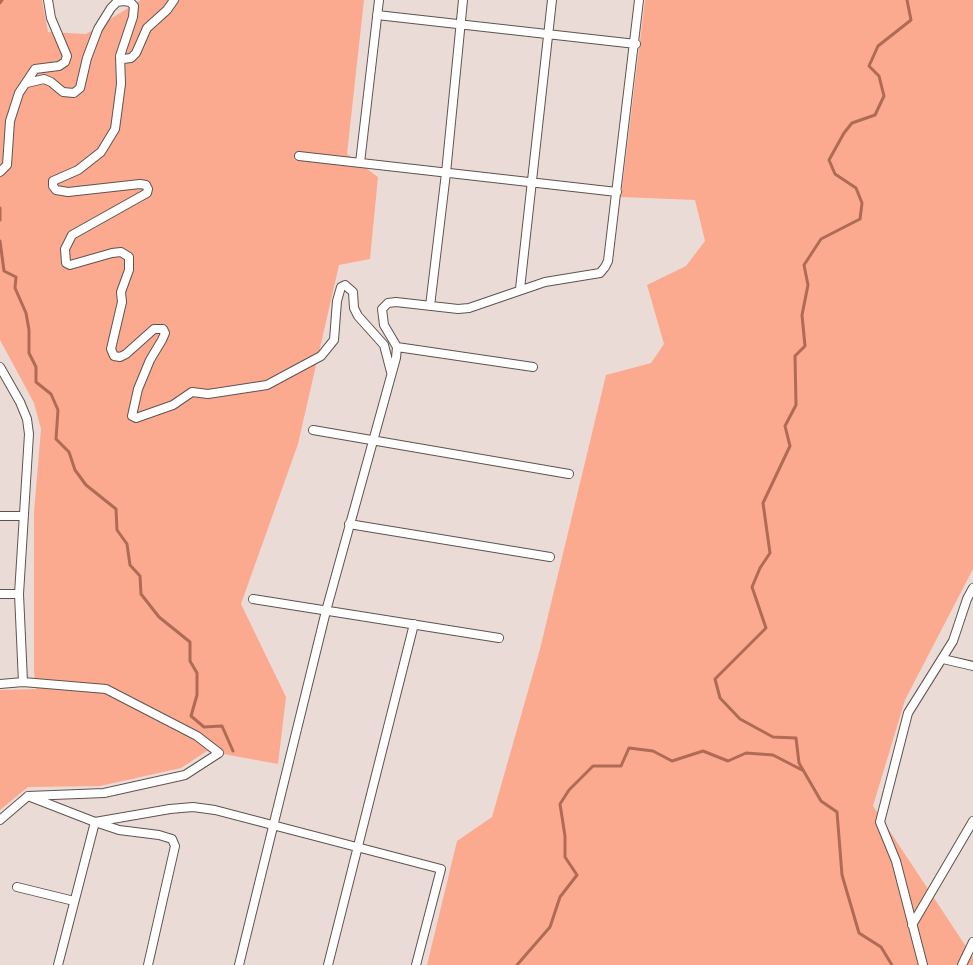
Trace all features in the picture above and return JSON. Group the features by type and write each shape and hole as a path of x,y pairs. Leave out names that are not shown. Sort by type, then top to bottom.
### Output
{"street":[{"path":"0,172 7,166 9,154 8,139 14,106 19,93 36,69 59,66 67,56 51,18 48,0"},
{"path":"120,56 124,59 131,58 136,53 147,28 167,10 174,0"},
{"path":"360,163 379,0"},
{"path":"430,306 446,173 463,0"},
{"path":"520,289 552,0"},
{"path":"239,965 326,610 397,347 384,325 382,309 388,303 469,308 545,282 600,273 608,261 640,0"},
{"path":"27,83 44,79 68,94 74,93 80,88 86,58 98,29 111,8 117,2 131,1 134,11 120,56 121,84 115,129 110,141 101,152 78,170 53,181 53,186 56,190 68,192 140,184 146,185 148,189 148,193 72,235 65,249 66,263 70,265 112,253 121,252 129,257 129,270 121,292 122,302 111,349 114,356 120,357 126,354 154,329 163,329 165,333 150,360 138,388 132,416 136,418 173,405 192,392 208,394 267,385 320,356 334,340 337,301 341,288 345,285 353,292 354,308 358,316 384,346 391,372"},
{"path":"377,15 636,44"},
{"path":"298,156 617,192"},
{"path":"397,347 533,367"},
{"path":"0,367 3,379 27,419 30,434 30,452 22,516 19,594 24,682"},
{"path":"313,430 372,442 569,474"},
{"path":"0,516 22,516"},
{"path":"349,524 550,557"},
{"path":"923,965 896,861 880,822 908,713 954,641 967,599 973,588"},
{"path":"0,594 19,594"},
{"path":"253,599 499,638"},
{"path":"328,965 414,624"},
{"path":"943,659 973,666"},
{"path":"0,684 24,682 106,689 197,736 220,753 185,775 104,793 28,796 0,820"},
{"path":"28,796 120,830 159,835 172,839 175,846 148,965"},
{"path":"95,822 142,813 193,807 214,810 441,869 416,965"},
{"path":"912,925 973,821"},
{"path":"58,965 95,822"},
{"path":"17,887 74,901"},
{"path":"962,965 973,942"}],"shaded area":[{"path":"0,0 42,0 48,32 86,34 141,0 364,0 347,154 378,177 370,259 339,265 298,444 241,604 286,697 278,764 207,751 181,768 100,786 28,787 0,810 0,690 36,689 34,672 34,512 41,429 34,403 0,340"},
{"path":"645,0 973,0 973,569 905,700 873,806 973,957 973,965 427,965 457,841 492,817 540,649 606,375 651,363 664,344 647,285 686,266 705,241 695,200 621,197"}],"waterway":[{"path":"892,965 881,947 859,933 842,875 837,812 821,801 799,763 796,738 773,737 740,719 720,698 715,679 766,628 752,587 760,568 770,553 763,503 790,446 785,426 796,405 795,356 805,346 802,315 808,285 804,265 821,239 860,219 862,203 856,188 835,174 829,160 844,133 852,123 875,115 884,96 879,76 869,66 878,46 911,20 907,0"},
{"path":"0,208 0,220"},
{"path":"0,241 4,271 16,277 15,288 26,313 29,330 29,353 36,367 36,382 51,394 58,410 56,439 69,452 75,470 86,485 116,509 117,530 127,544 130,565 140,576 141,594 159,617 190,642 190,661 197,673 197,695 191,716 204,727 222,726 233,751"},
{"path":"517,965 550,927 560,897 577,875 565,857 565,836 560,804 569,790 593,766 621,766 629,748 653,751 672,761 703,751 728,761 746,753 773,755 802,770"}]}
